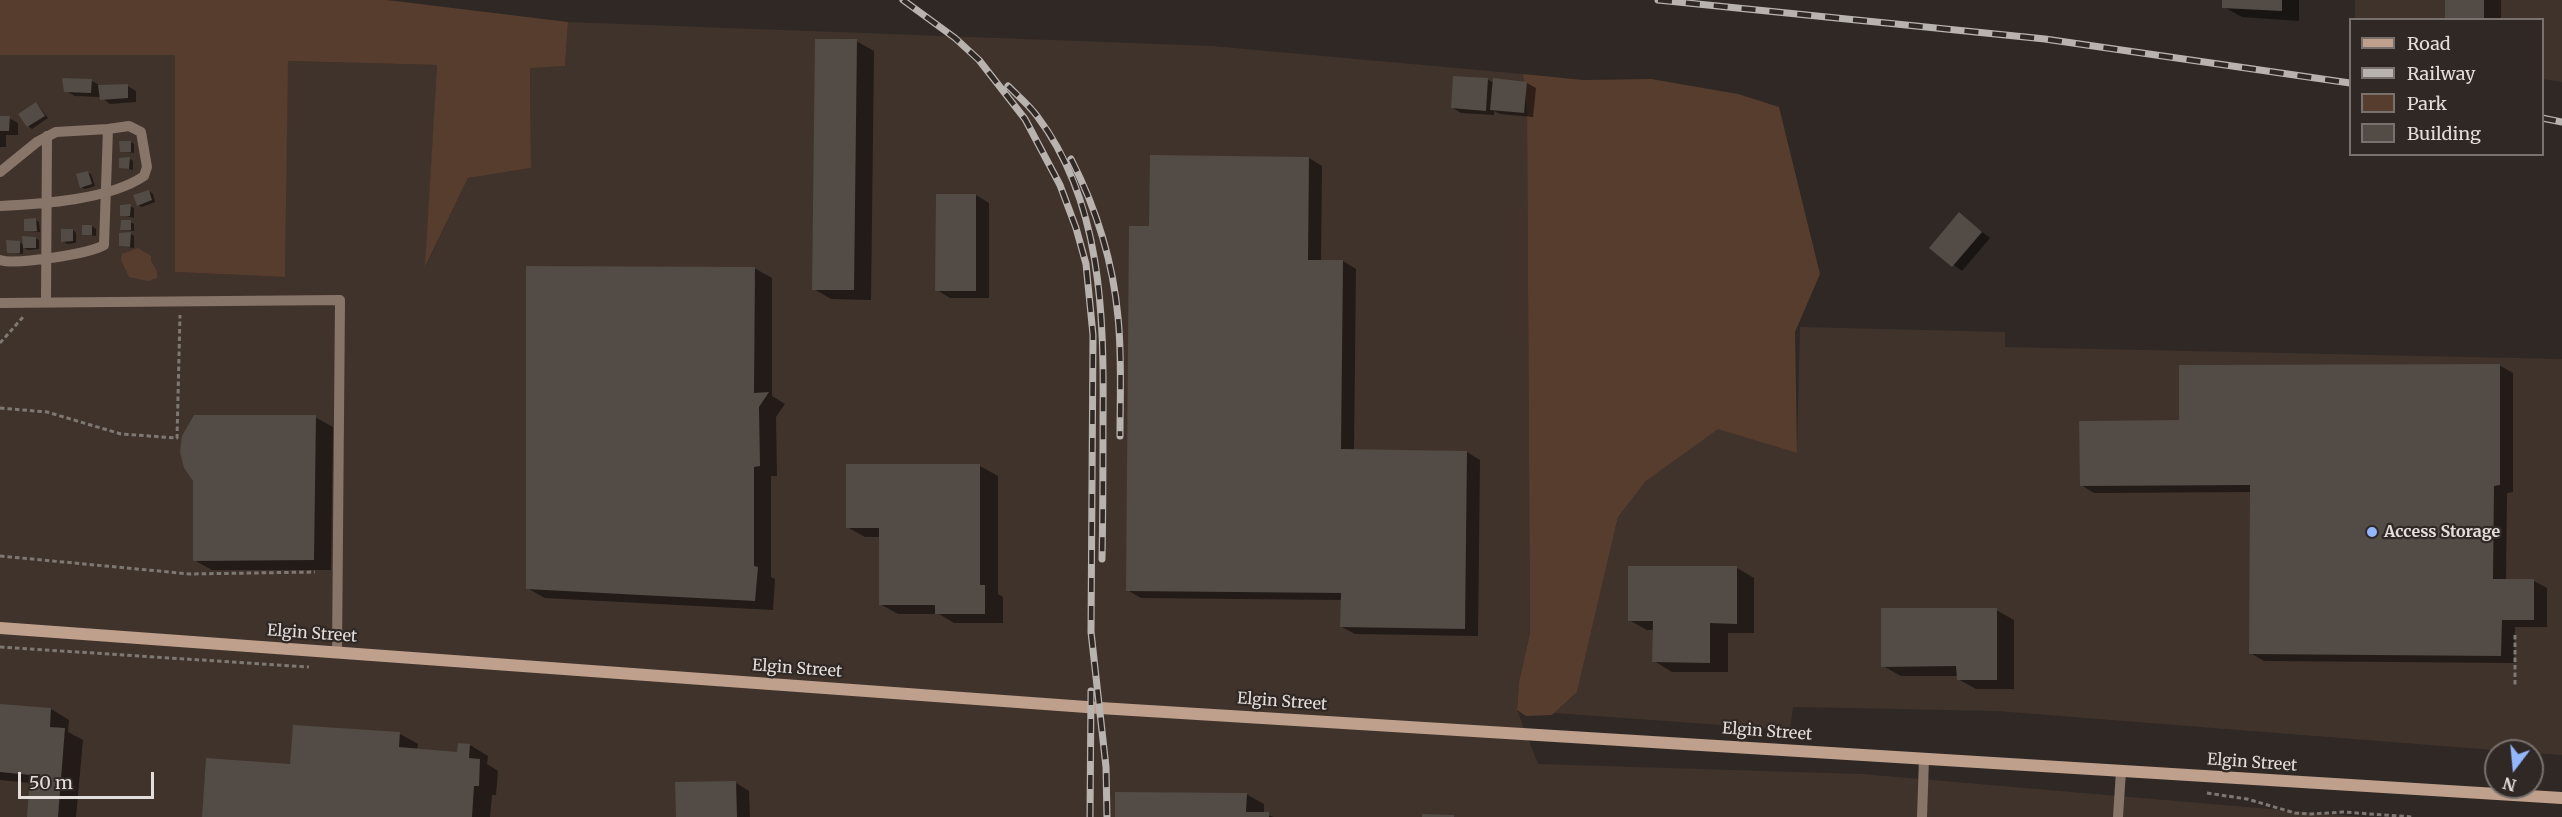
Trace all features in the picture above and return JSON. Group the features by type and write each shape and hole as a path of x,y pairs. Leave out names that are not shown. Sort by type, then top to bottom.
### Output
{"main road":[{"name":"Elgin Street","path":"0,628 1100,708 2562,798"}],"lane":[{"path":"0,172 47,136 66,130 129,126 141,132 147,167 144,176 140,179 106,192 47,204 0,206"},
{"path":"0,260 9,262 70,255 104,244 108,129"},
{"path":"41,302 47,258 47,136"},
{"path":"0,303 340,300 338,652"},
{"path":"1922,817 1924,759"},
{"path":"2118,817 2121,771"}],"path":[{"path":"0,408 47,412 121,434 177,438 181,301"},
{"path":"0,343 41,302"},
{"path":"0,556 190,574 315,572"},
{"path":"2515,635 2515,687"}],"shaded area":[{"path":"2355,0 2562,0 2562,82 2544,79 2544,18 2355,18"},
{"path":"568,22 1212,46 1523,74 1527,110 1530,633 1519,682 1517,710 1538,764 1862,774 2363,817 0,817 0,55 175,55 175,272 285,277 287,61 437,65 426,266 468,178 531,168 530,67 565,66"},
{"path":"1800,327 2005,332 2005,347 2562,359 2562,755 2544,754 2544,739 2484,739 2484,749 1997,711 1793,707 1790,730 1554,713 1577,692 1618,517 1646,481 1718,428 1797,453"}],"green space":[{"path":"0,0 387,0 568,22 565,66 530,68 531,168 468,178 425,267 437,65 288,61 285,277 175,272 175,55 0,55"},
{"path":"1523,74 1583,80 1651,79 1738,94 1779,107 1820,274 1795,332 1797,453 1718,429 1646,481 1618,517 1577,692 1552,715 1526,716 1517,710 1519,682 1530,633 1527,110"},
{"path":"138,248 151,256 151,261 157,271 157,278 148,281 129,277 121,260 122,254"}],"building":[{"path":"2222,0 2282,0 2282,11 2222,8"},
{"path":"2445,0 2484,0 2484,18 2445,18"},
{"path":"815,39 857,39 854,290 812,290"},
{"path":"1453,76 1488,78 1486,111 1451,108"},
{"path":"62,78 92,79 91,93 64,92"},
{"path":"1493,78 1527,82 1524,113 1490,110"},
{"path":"128,84 128,98 100,100 98,85"},
{"path":"36,102 45,116 27,127 18,114"},
{"path":"0,116 10,116 9,131 0,131"},
{"path":"119,141 131,141 131,152 120,152"},
{"path":"1150,155 1309,157 1308,260 1343,260 1341,449 1467,451 1465,629 1340,627 1341,593 1126,591 1129,226 1149,226"},
{"path":"130,157 129,169 119,168 119,158"},
{"path":"88,171 92,184 80,188 76,174"},
{"path":"149,190 152,200 137,206 133,195"},
{"path":"936,194 976,194 976,291 935,291"},
{"path":"131,204 130,216 120,216 120,205"},
{"path":"1959,212 1982,232 1952,267 1929,248"},
{"path":"36,218 37,231 24,231 24,219"},
{"path":"121,220 131,220 131,230 120,230"},
{"path":"82,225 92,225 92,235 82,235"},
{"path":"61,229 73,229 73,241 61,242"},
{"path":"131,232 130,247 119,246 119,233"},
{"path":"22,236 36,237 36,248 23,248"},
{"path":"6,240 20,241 20,253 7,253"},
{"path":"526,266 755,267 754,393 769,392 759,407 760,466 754,467 754,566 758,567 755,601 526,589"},
{"name":"Access Storage","path":"2500,364 2500,485 2494,486 2493,579 2534,579 2534,620 2502,620 2501,656 2249,654 2250,485 2080,486 2079,421 2179,420 2179,365"},
{"path":"194,415 316,415 314,560 193,561 193,481 184,468 180,452 182,436"},
{"path":"846,464 980,464 980,585 985,585 985,614 935,614 935,605 879,605 879,528 846,528"},
{"path":"1628,566 1737,566 1737,624 1710,623 1710,663 1652,662 1653,621 1628,621"},
{"path":"1881,608 1997,608 1997,680 1957,680 1956,666 1881,667"},
{"path":"0,704 51,708 50,727 65,728 58,817 27,817 30,775 0,772"},
{"path":"293,725 400,732 399,747 457,752 458,743 470,744 469,758 480,759 479,786 474,786 472,817 202,817 206,758 290,764"},
{"path":"736,781 737,817 676,817 675,782"},
{"path":"1115,792 1247,793 1246,812 1269,812 1269,817 1115,817"},
{"path":"1422,814 1454,815 1454,817 1422,817"}],"railway":[{"path":"903,0 955,38 979,60 1025,119 1060,185 1086,264 1093,335 1091,632 1106,767 1107,817"},
{"path":"1658,0 2045,39 2349,83"},
{"path":"1008,86 1034,112 1059,149 1075,185 1087,222 1095,261 1100,300 1103,379 1102,559"},
{"path":"2544,118 2562,122"},
{"path":"1071,159 1096,216 1108,256 1116,296 1121,377 1120,436"},
{"path":"1090,817 1091,691"}],"place":[{"name":"Access Storage","path":"2372,532"}]}
